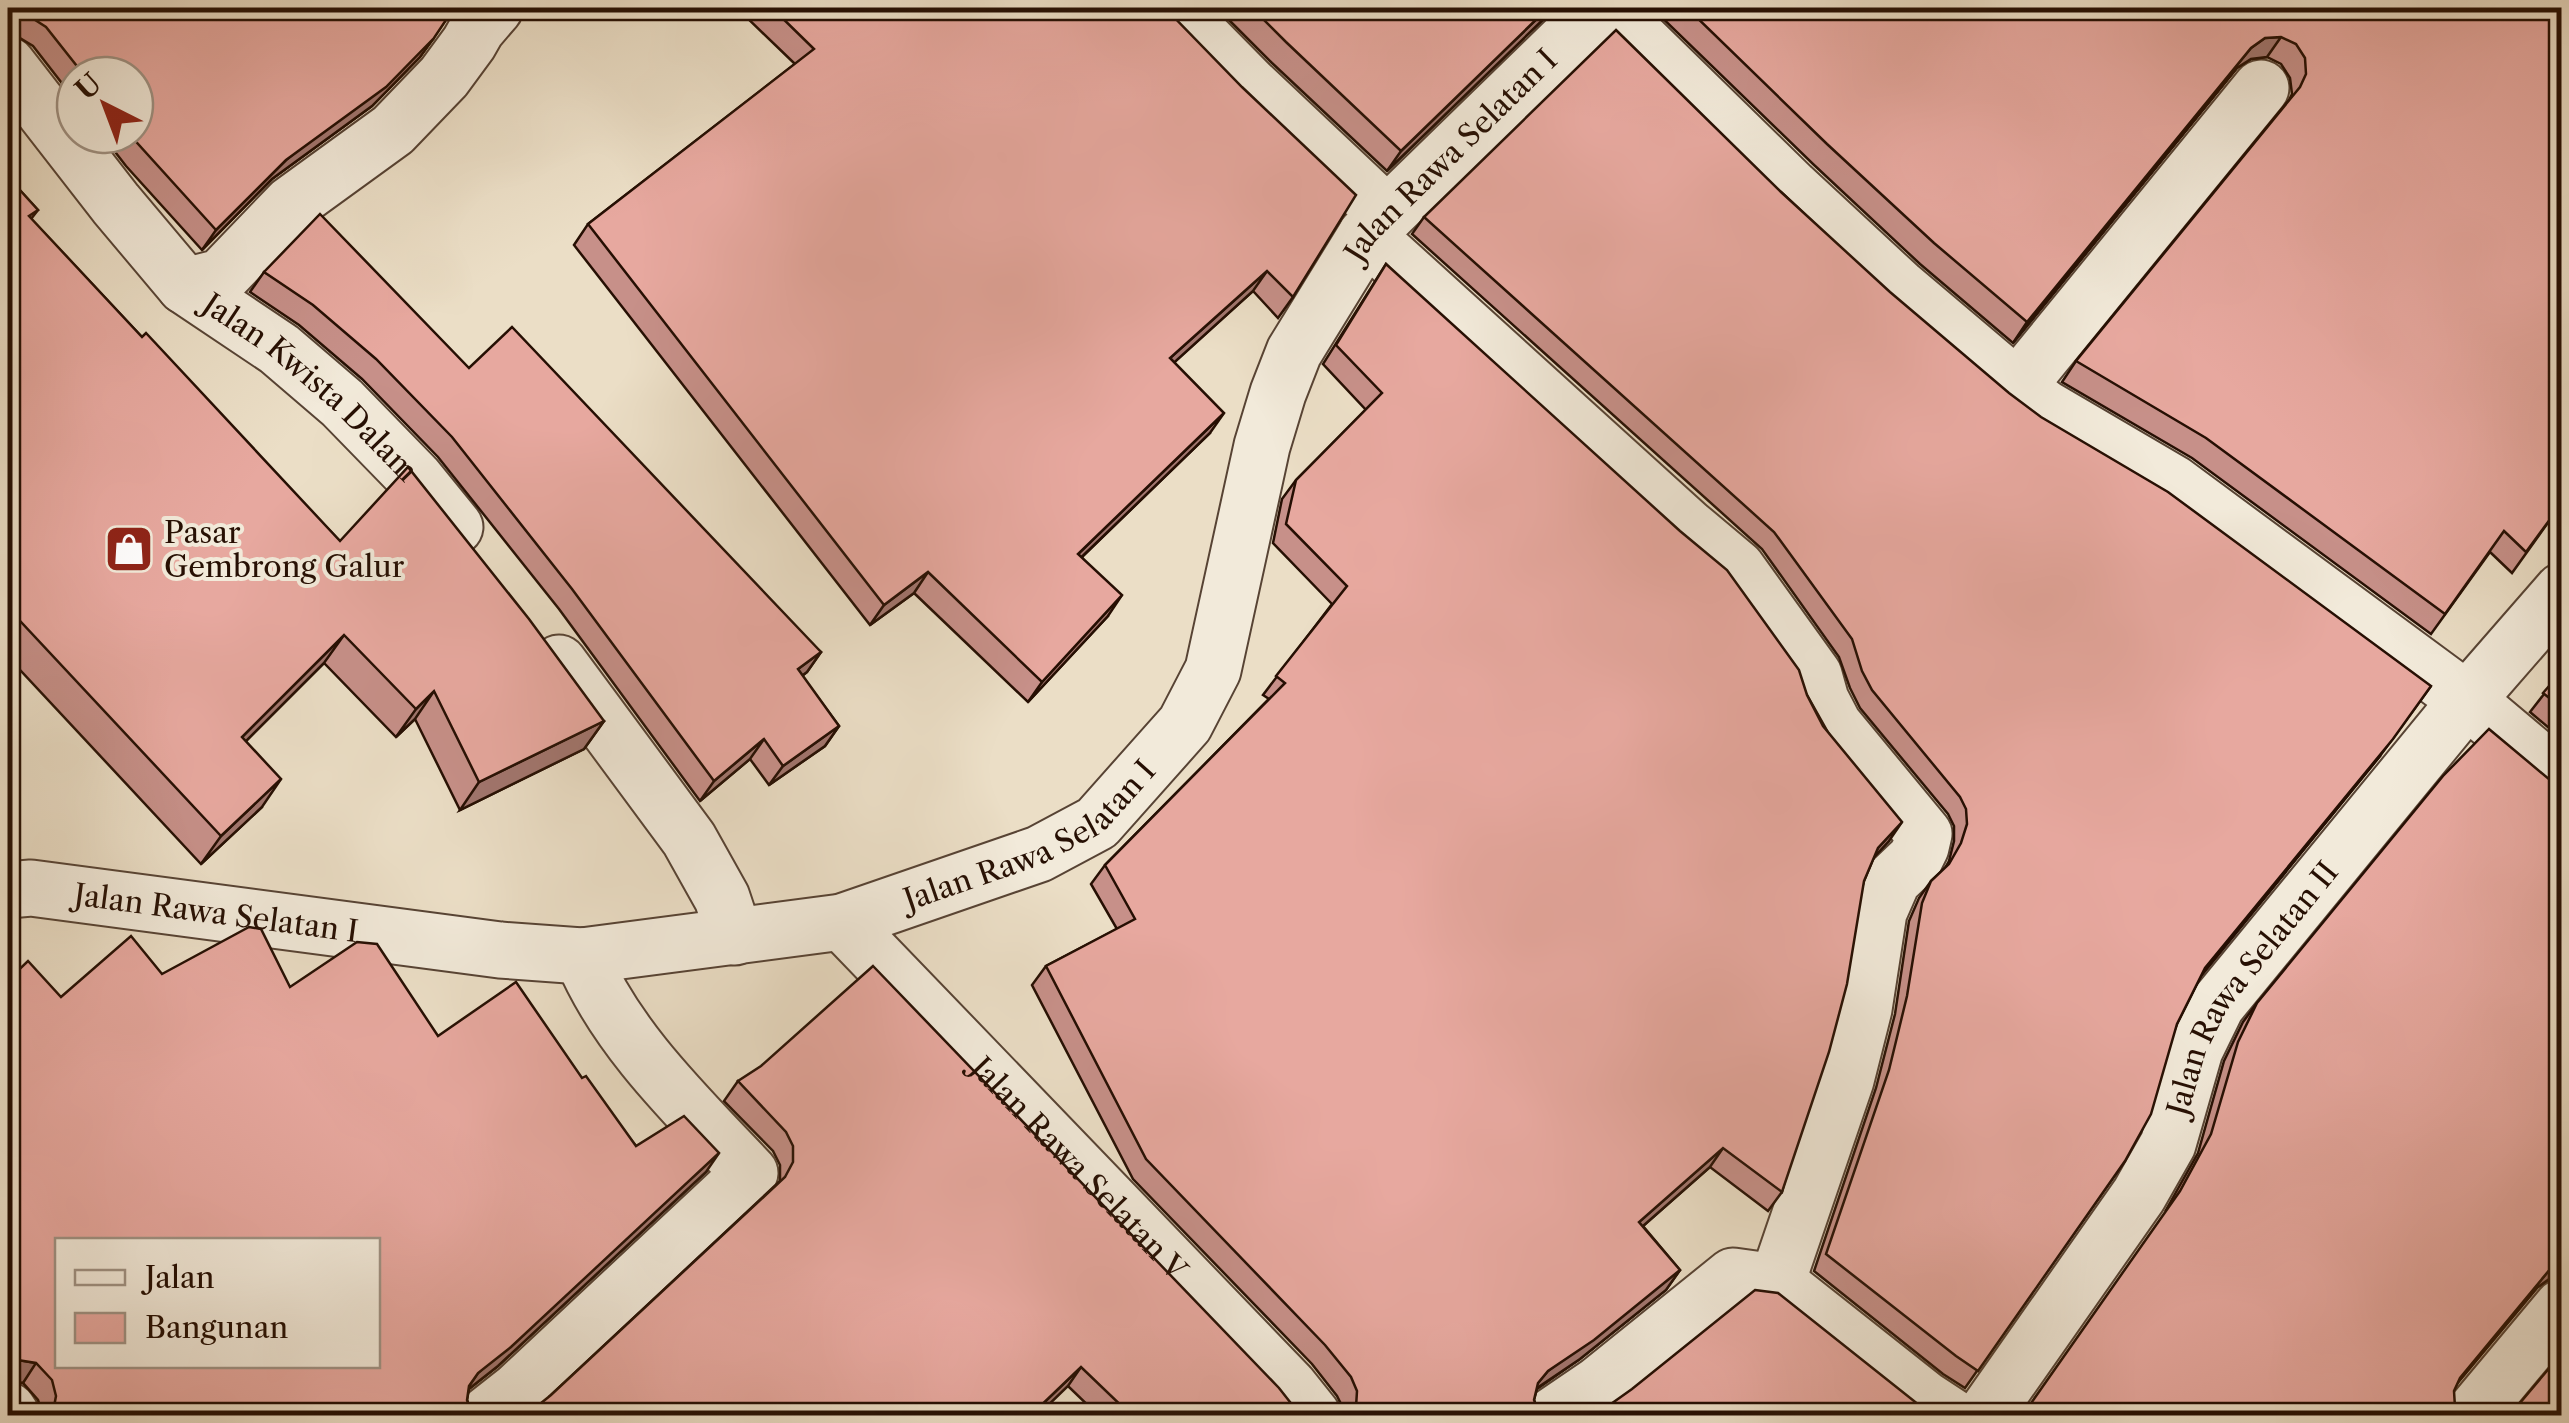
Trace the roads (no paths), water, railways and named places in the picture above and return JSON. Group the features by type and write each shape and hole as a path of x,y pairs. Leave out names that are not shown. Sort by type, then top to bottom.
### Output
{"street":[{"name":"Jalan Kwista Dalam","path":"186,286 222,277 291,204 393,130 444,77 495,8"},
{"path":"1174,8 1377,224 1688,528 1737,568 1814,676 1834,724 1924,834 1915,858 1892,880 1880,912 1864,1009 1846,1080 1777,1282"},
{"name":"Jalan Rawa Selatan I","path":"8,890 32,888 500,950 582,956 842,922 1039,854 1096,823 1186,724 1213,670 1262,446 1294,352 1377,224 1598,8"},
{"path":"1608,8 1791,187 2017,387 2044,408 2173,484 2467,700 2562,780"},
{"name":"Jalan Kwista Dalam","path":"8,65 116,204 186,286 279,350 342,403 416,479 484,563"},
{"path":"2017,387 2262,88"},
{"name":"Jalan Rawa Selatan II","path":"1984,1416 2140,1195 2168,1144 2195,1050 2217,1005 2562,590"},
{"path":"534,628 689,839 722,898 735,936"},
{"name":"Jalan Rawa Selatan V","path":"842,922 1288,1406"},
{"path":"485,1416 518,1390 750,1173 668,1086 596,990 582,956"},
{"path":"1552,1416 1599,1384 1733,1276 1777,1282 1925,1400 1951,1416"},
{"path":"2470,1416 2562,1306"}],"place":[{"name":"Pasar Gembrong Galur","path":"129,549"}]}
